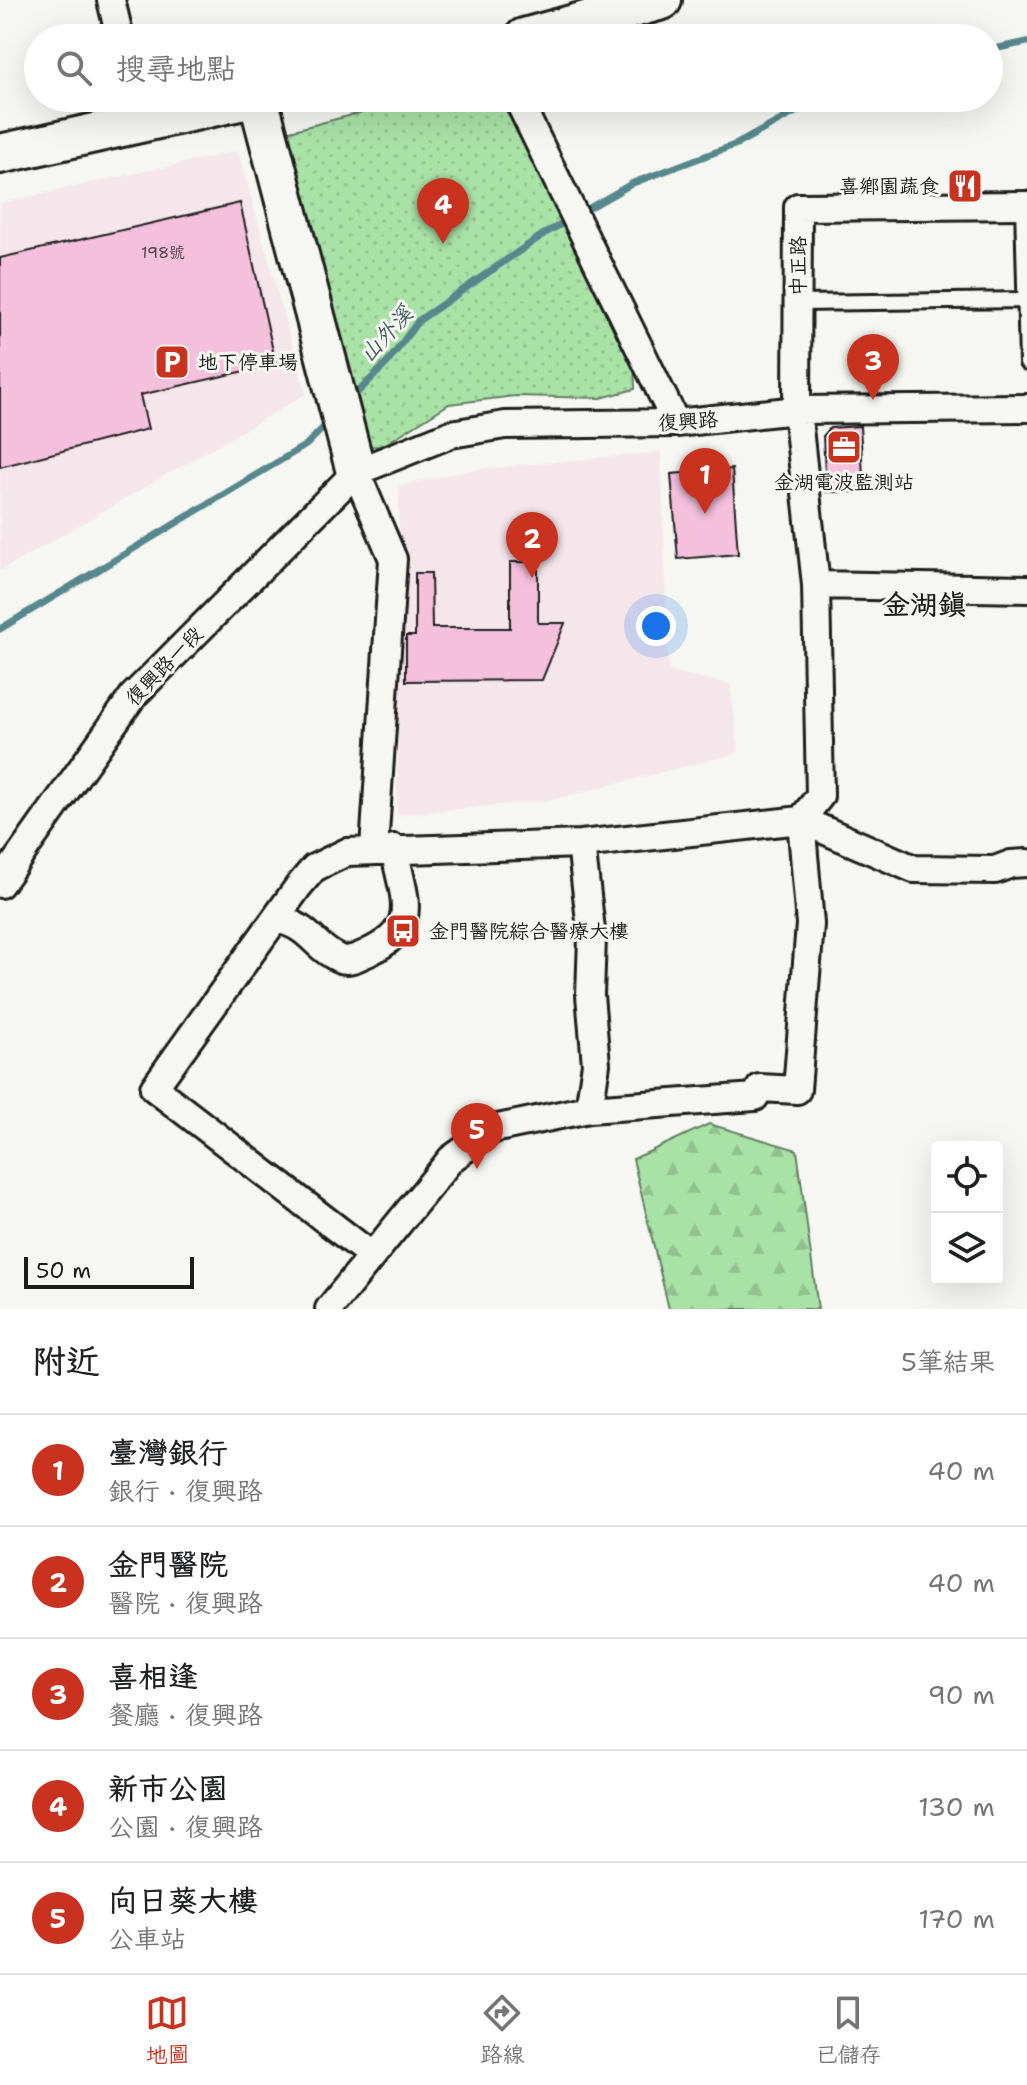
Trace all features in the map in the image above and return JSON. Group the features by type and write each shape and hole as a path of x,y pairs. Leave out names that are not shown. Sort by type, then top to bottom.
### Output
{"street":[{"path":"111,0 117,24"},
{"path":"575,24 662,0"},
{"path":"0,154 132,112"},
{"path":"260,112 332,376 351,460 393,559 384,849 405,910 399,933 388,942 349,960 339,959 306,930 276,919"},
{"path":"524,112 676,423"},
{"name":"中正路","path":"801,820 820,796 816,585 797,410 798,207 1025,205"},
{"name":"復興路","path":"351,460 451,434 505,425 676,423 797,410 1027,408"},
{"name":"復興路一段","path":"0,884 133,696 351,460"},
{"path":"816,585 1027,589"},
{"path":"329,1309 451,1159 493,1129 589,1109 728,1101 755,1097 760,1088 797,1090 810,924 801,820"},
{"path":"371,1255 154,1088 314,868 347,852 581,844 801,820 914,869 995,870 1011,864 1027,863"},
{"path":"581,844 592,938 590,995 596,1064 589,1109"}],"lane":[{"path":"1025,205 1027,363"},
{"path":"798,303 1026,300"}],"shaded area":[{"path":"238,151 306,394 0,571 0,203"},
{"path":"661,452 668,671 730,684 739,753 550,800 397,815 399,486 471,470"}],"green space":[{"path":"364,112 512,112 634,357 635,389 601,398 515,396 449,404 382,446 356,447 282,133"},
{"path":"709,1124 797,1150 818,1309 669,1309 633,1159"}],"building":[{"path":"240,203 276,364 140,395 148,429 0,467 0,258"},
{"path":"860,426 864,492 826,492 823,436 830,428"},
{"path":"732,469 738,554 678,559 671,474"},
{"path":"510,562 538,562 538,623 565,623 542,680 406,681 406,636 415,636 415,573 431,573 432,628 510,628"}],"waterway":[{"name":"山外溪","path":"1003,47 1027,42"},
{"name":"山外溪","path":"351,399 388,362 418,321 544,234 633,183 737,144 795,112"},
{"name":"山外溪","path":"0,629 306,445 331,420"}],"place":[{"name":"喜鄉園蔬食","path":"965,186"},
{"name":"新市公園","path":"443,244"},
{"name":"地下停車場","path":"172,362"},
{"name":"喜相逢","path":"873,400"},
{"name":"金湖電波監測站","path":"844,447"},
{"name":"臺灣銀行","path":"705,514"},
{"name":"金門醫院","path":"532,578"},
{"name":"金門醫院綜合醫療大樓","path":"403,931"},
{"name":"向日葵大樓","path":"477,1169"}],"district":[{"name":"金湖鎮","path":"924,604"}]}
